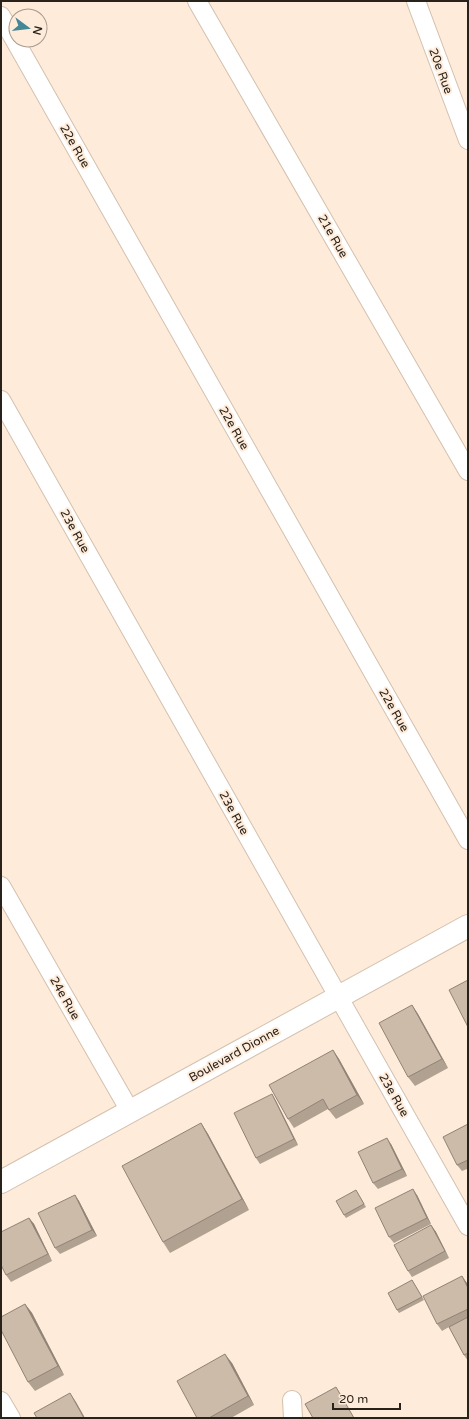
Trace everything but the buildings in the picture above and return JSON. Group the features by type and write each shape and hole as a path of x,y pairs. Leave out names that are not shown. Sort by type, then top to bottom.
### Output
{"main road":[{"name":"Boulevard Dionne","path":"1,1182 468,926"}],"street":[{"name":"21e Rue","path":"198,1 468,471"},
{"name":"20e Rue","path":"416,1 468,140"},
{"name":"22e Rue","path":"1,16 468,840"},
{"name":"23e Rue","path":"1,400 468,1226"},
{"name":"24e Rue","path":"1,886 130,1111"},
{"path":"292,1400 293,1418"},
{"path":"1,1401 11,1418"}]}
